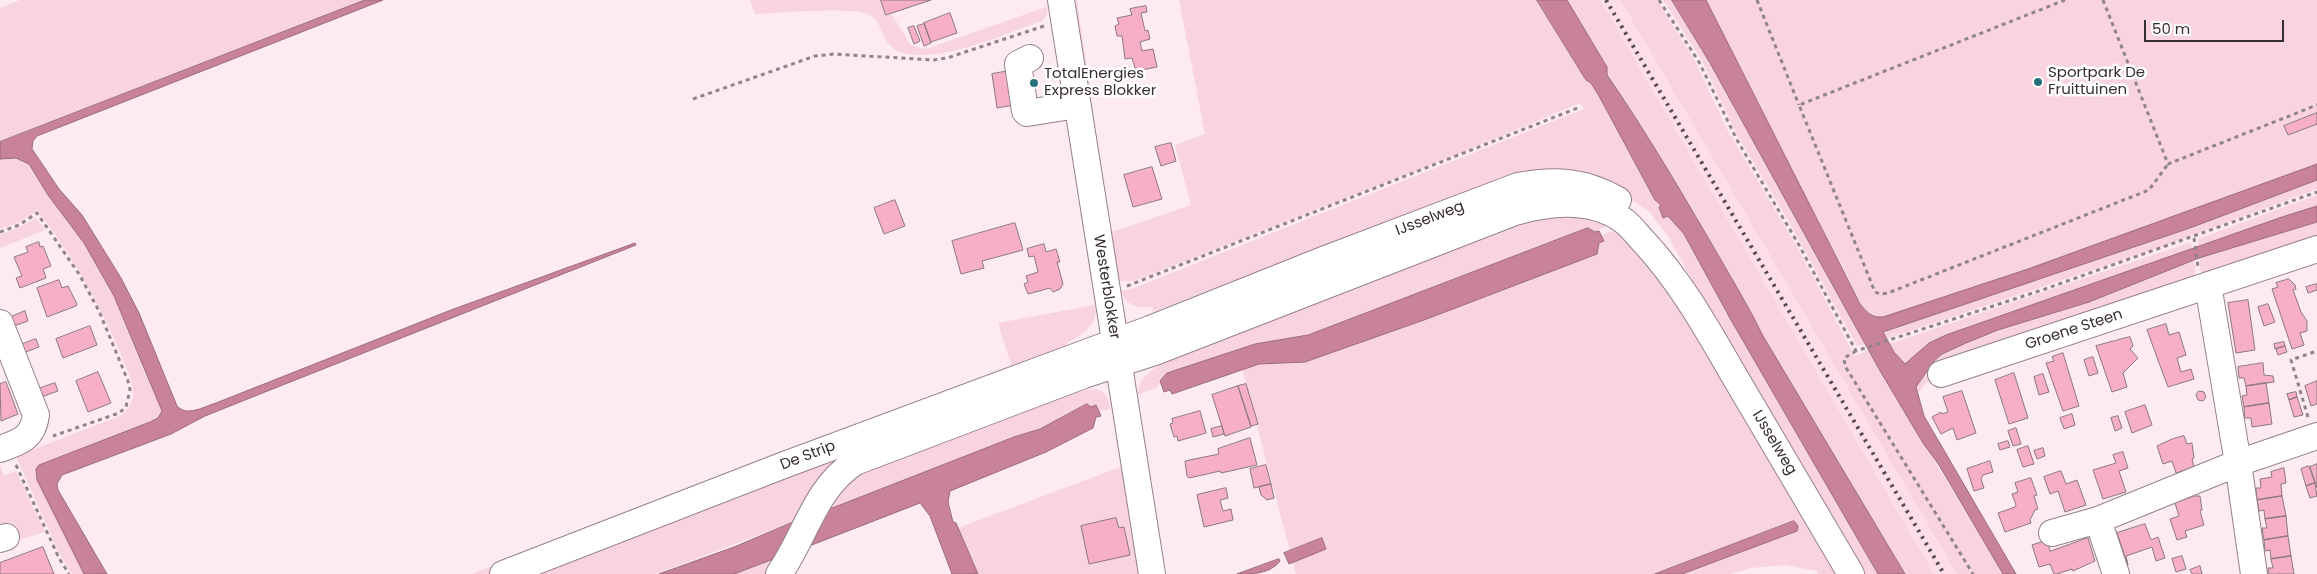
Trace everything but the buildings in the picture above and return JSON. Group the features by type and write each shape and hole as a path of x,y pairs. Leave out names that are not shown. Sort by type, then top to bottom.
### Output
{"street":[{"name":"Westerblokker","path":"1062,10 1152,574"},
{"path":"1067,46 1034,55 1019,62 1017,68 1023,109 1027,113 1076,105"},
{"name":"IJsselweg","path":"1117,353 1535,206 1560,204 1587,205 1606,211 1625,222 1659,259 1697,312 1851,574"},
{"name":"Groene Steen","path":"1941,374 2203,278 2317,249"},
{"path":"2203,278 2238,463 2254,574"},
{"path":"0,323 36,415 34,427 28,436 5,448"},
{"name":"De Strip","path":"784,567 813,509 830,484 842,471 855,462 1084,375 1117,353"},
{"name":"De Strip","path":"502,574 1117,353"},
{"path":"2052,533 2098,520 2238,463 2316,437"},
{"path":"2098,520 2116,574"}],"path":[{"path":"1659,0 1699,62 1737,140 1799,245 1856,351"},
{"path":"1757,0 1874,289 1881,294 2149,190 2168,164 2317,105"},
{"path":"1799,105 2065,0"},
{"path":"2102,0 2168,164"},
{"path":"693,99 815,56 834,54 933,60 947,58 1062,10"},
{"path":"1107,291 1135,284 1580,107"},
{"path":"1973,574 1845,366 1844,358 1856,351 2194,240 2317,192"},
{"path":"0,232 19,225 37,213 79,274 99,311 130,390 126,407 119,413 49,438 34,427"},
{"path":"2194,240 2203,278"},
{"path":"2316,437 2291,360 2317,351"},
{"path":"5,448 18,470 59,558 69,574"}],"shaded area":[{"path":"20,0 365,0 0,142 0,8"},
{"path":"365,0 383,0 37,136 33,141 32,149 59,189 82,215 121,278 139,313 177,406 185,411 201,409 451,310 635,243 636,245 205,416 171,434 62,475 57,484 58,490 107,574 84,574 37,480 36,469 39,465 150,422 158,418 162,411 114,296 84,243 48,195 29,164 16,158 0,159 0,142"},
{"path":"750,0 881,0 886,16 892,15 911,45 926,49 1049,6 1045,18 1041,21 973,46 936,54 919,55 904,53 890,46 875,19 861,12 832,10 755,14"},
{"path":"1069,0 1077,0 1093,110 1086,109"},
{"path":"1179,0 1537,0 1585,80 1591,83 1599,96 1655,200 1661,205 1659,208 1663,217 1668,216 1684,234 1731,320 1878,574 1862,574 1710,313 1668,236 1649,212 1620,191 1298,256 1153,312 1152,306 1137,307 1129,303 1121,291 1134,288 1584,109 1580,103 1453,156 1134,281 1119,281 1111,231 1191,205 1175,145 1205,134"},
{"path":"1537,0 1567,0 1607,67 1607,75 1677,186 1741,294 1763,336 1905,574 1878,574 1731,320 1684,234 1668,216 1663,218 1659,207 1661,205 1655,200 1599,96 1591,83 1586,80"},
{"path":"1567,0 1600,0 1934,574 1905,574 1763,336 1704,230 1607,75 1607,67"},
{"path":"1600,0 1620,0 1957,574 1934,574"},
{"path":"1620,0 1657,0 1695,61 1728,131 1796,245 1855,356 1868,350 2003,574 1957,574"},
{"path":"1663,0 1672,0 1710,63 1865,344 1857,346 1788,220 1737,135 1701,59"},
{"path":"1672,0 1706,0 1860,304 1875,317 1883,317 2028,269 2317,164 2317,180 2190,228 1883,332 1894,352 1905,364 1929,343 1946,335 2282,217 2317,206 2317,222 2199,258 2089,302 1998,330 1942,354 1934,361 1916,387 1924,416 2016,574 2003,574 1939,465 1923,443 1879,369 1710,63"},
{"name":"Sportpark De Fruittuinen","path":"1706,0 2317,0 2317,164 2028,269 1883,317 1875,317 1860,304"},
{"path":"9,157 29,164 48,195 84,243 114,296 162,411 158,418 150,422 39,465 36,469 37,480 84,574 72,574 58,551 16,456 120,416 126,411 132,401 132,386 129,373 95,299 62,244 37,210 20,222 0,229 0,159"},
{"path":"2317,180 2317,189 2161,247 1886,339 1882,332 2190,228"},
{"path":"2317,195 2317,206 2198,247 2198,239"},
{"path":"1545,210 1612,223 1595,232 1588,229 1308,335 1255,344 1167,373 1157,387 1138,395 1140,383 1151,371 1165,362 1163,357"},
{"path":"36,218 45,230 0,248 0,235"},
{"path":"2317,222 2317,241 2202,279 2199,258"},
{"path":"1588,228 1595,232 1599,231 1604,241 1599,243 1597,254 1424,320 1305,362 1259,364 1172,394 1170,390 1164,392 1160,381 1167,373 1255,344 1308,335"},
{"path":"1621,228 1652,259 1839,574 1817,574 1818,571 1785,565 1751,568 1731,574 1682,574 1712,562 1793,521 1655,574 1296,574 1293,562 1326,549 1322,538 1290,551 1242,369 1259,364 1305,362 1424,320 1604,241 1602,235"},
{"path":"2191,242 2192,249 1946,335 1905,365 1889,344"},
{"path":"2194,260 2196,281 1942,365 1918,393 1916,387 1934,361 1942,354 1998,330 2089,302"},
{"path":"1095,305 1096,312 1092,324 1083,333 1066,344 1068,349 490,574 472,574 1011,365 998,323"},
{"path":"1075,360 852,455 803,518 656,574 517,574"},
{"path":"1077,386 1079,392 1091,389 1100,390 1107,397 1111,409 1098,411 1096,405 1091,407 1087,404 1040,429 1014,437 822,512 844,479"},
{"path":"1087,404 1091,407 1096,405 1101,416 1096,417 1093,428 1046,452 950,491 948,502 953,522 956,523 978,574 952,574 930,516 920,503 804,548 822,512 1014,437 1040,429"},
{"path":"0,465 4,476 16,471 45,532 12,542 0,532"},
{"path":"1123,466 1141,574 978,574 958,528"},
{"path":"803,518 784,555 734,574 659,574 734,547"},
{"path":"1794,521 1798,526 1797,531 1682,574 1655,574"},
{"path":"1322,538 1326,549 1289,564 1284,553"},
{"path":"784,555 772,574 734,574"},
{"path":"1279,559 1280,561 1276,565 1266,571 1237,574"}],"railway":[{"path":"1606,0 1944,574"}],"place":[{"name":"Sportpark De Fruittuinen","path":"2038,82"},
{"name":"TotalEnergies Express Blokker","path":"1034,83"}]}
